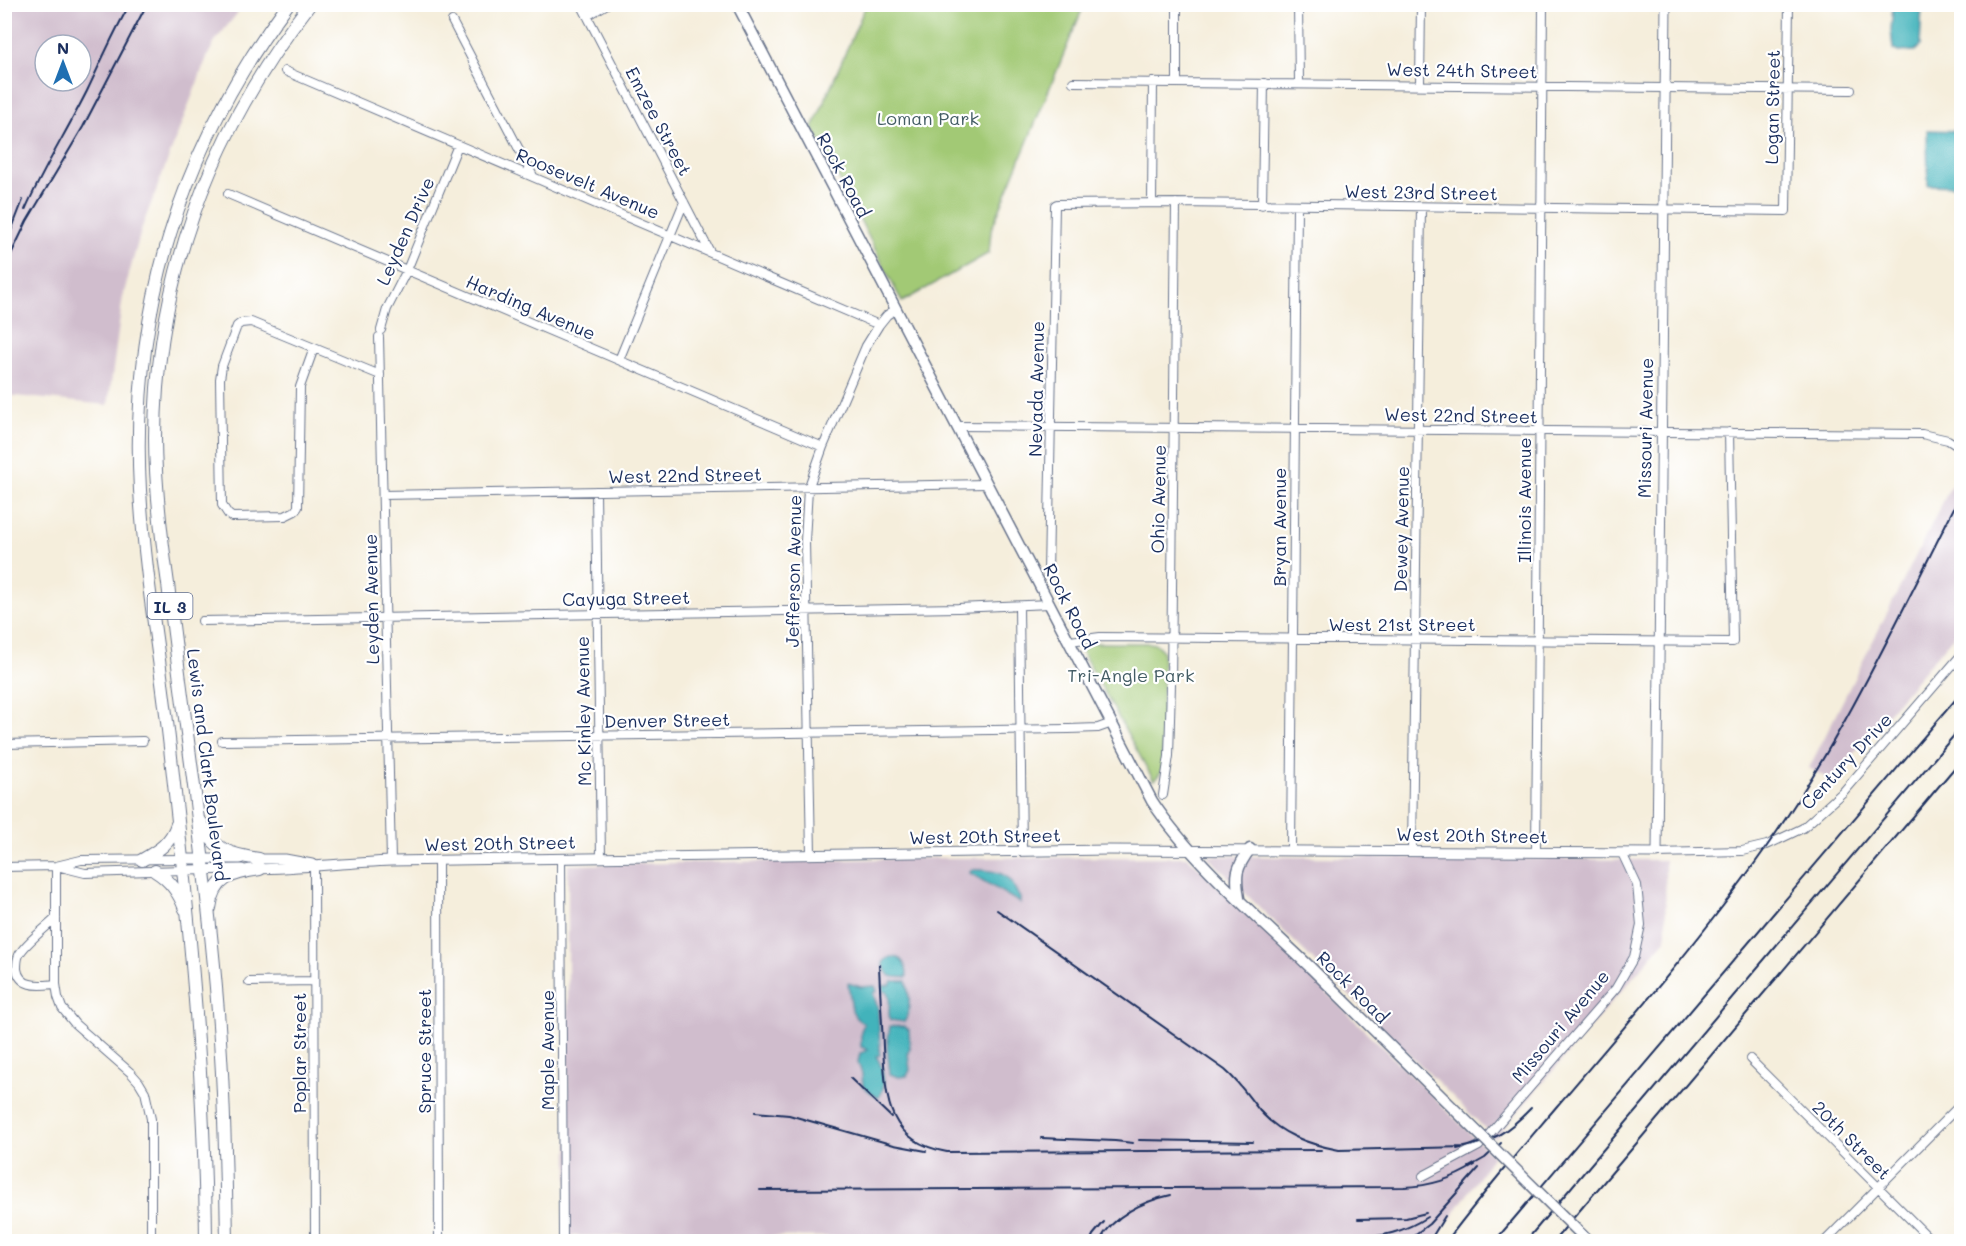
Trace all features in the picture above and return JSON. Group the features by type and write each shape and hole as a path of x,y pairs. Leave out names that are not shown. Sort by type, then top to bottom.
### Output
{"highway":[{"name":"Lewis and Clark Boulevard","path":"206,1242 201,1068 184,865 140,491 139,406 145,345 162,258 183,192 230,92 288,4"},
{"name":"Lewis and Clark Boulevard","path":"227,1242 221,1054 203,865 161,531 156,479 156,404 162,346 173,287 183,248 206,179 227,132 251,89 310,4"},
{"path":"197,814 204,829 218,847 226,853 260,864"},
{"path":"142,860 164,847 174,833 178,820"},
{"path":"209,918 211,903 219,884 227,877 260,864"},
{"path":"155,871 167,879 177,892 189,920"}],"main road":[{"name":"Rock Road","path":"737,4 1152,801 1178,836 1239,898 1589,1242"},
{"path":"1239,898 1236,872 1250,849"}],"street":[{"name":"Emzee Street","path":"581,4 710,252"},
{"path":"587,16 607,4"},
{"path":"1177,4 1177,82"},
{"path":"1299,4 1299,83"},
{"path":"1420,84 1421,4"},
{"name":"Illinois Avenue","path":"1536,852 1543,4"},
{"name":"Missouri Avenue","path":"1657,853 1666,4"},
{"name":"Logan Street","path":"1786,211 1789,4"},
{"path":"453,21 533,176"},
{"name":"Roosevelt Avenue","path":"285,71 879,325"},
{"name":"West 24th Street","path":"1073,82 1851,90"},
{"path":"1152,203 1154,82"},
{"path":"1262,205 1264,83"},
{"name":"Leyden Drive","path":"380,333 394,293 407,270 458,145"},
{"name":"Harding Avenue","path":"228,194 823,447"},
{"path":"619,360 684,202"},
{"name":"West 23rd Street","path":"1055,206 1058,204 1176,203 1786,211"},
{"name":"Ohio Avenue","path":"1163,795 1169,756 1176,203"},
{"name":"Nevada Avenue","path":"1048,574 1055,206"},
{"name":"Bryan Avenue","path":"1290,849 1297,206"},
{"name":"Dewey Avenue","path":"1412,850 1421,207"},
{"name":"Jefferson Avenue","path":"811,855 805,541 808,488 850,380 879,325 896,309"},
{"path":"314,348 300,387 298,507 285,516 232,517 222,505 220,379 234,329 241,322 251,322 380,375"},
{"name":"Leyden Avenue","path":"380,333 391,861"},
{"name":"West 22nd Street","path":"957,426 1922,434 1948,440 1962,449"},
{"name":"West 21st Street","path":"1070,641 1100,638 1294,638 1733,642 1729,432"},
{"name":"West 22nd Street","path":"383,495 987,484"},
{"name":"Mc Kinley Avenue","path":"596,492 601,858"},
{"name":"Cayuga Street","path":"202,621 807,611 1050,604"},
{"path":"1019,606 1022,851"},
{"name":"Century Drive","path":"1657,853 1742,851 1767,845 1803,828 1843,792 1962,654"},
{"name":"Denver Street","path":"222,741 1021,730 1098,728 1112,723"},
{"path":"4,744 143,741"},
{"name":"West 20th Street","path":"4,867 56,866 81,860 142,860 203,865 260,864 285,860 314,865 438,860 1191,849 1657,853"},
{"name":"Missouri Avenue","path":"1423,1176 1479,1146 1616,988 1634,957 1641,925 1637,885 1622,853"},
{"name":"Maple Avenue","path":"561,858 563,1242"},
{"name":"Spruce Street","path":"438,860 439,1242"},
{"name":"West 20th Street","path":"56,866 85,873 155,871 184,865"},
{"name":"Poplar Street","path":"314,865 315,1242"},
{"path":"56,866 56,984 58,997 68,1016 131,1073 145,1092 152,1119 151,1242"},
{"path":"56,918 21,952 17,967 18,973 25,982 33,985 56,984"},
{"path":"249,982 314,981"},
{"name":"20th Street","path":"1750,1059 1934,1242"},
{"path":"1824,1242 1962,1103"}],"shaded area":[{"path":"5,4 244,5 215,41 207,57 142,227 123,296 108,405 5,395"},
{"path":"1961,466 1961,627 1831,780 1809,768"},
{"path":"1207,856 1665,860 1666,939 1495,1138"},
{"path":"1188,857 1493,1156 1435,1241 947,1242 946,1237 568,1236 568,865 941,858"}],"green space":[{"name":"Loman Park","path":"866,5 1084,5 991,230 989,253 902,302 813,128"},
{"name":"Tri-Angle Park","path":"1089,643 1147,643 1156,644 1163,651 1162,771 1154,781 1082,652 1084,646"}],"water":[{"path":"1893,5 1922,5 1920,46 1915,51 1898,52 1893,49 1891,30"},
{"path":"1927,130 1961,131 1961,186 1928,185"},
{"path":"971,870 992,871 1007,877 1020,898 1020,903 970,873"},
{"path":"891,957 899,958 904,963 907,977 894,977 886,972 883,963"},
{"path":"892,981 906,981 909,1008 904,1022 890,1020 889,998 887,992 883,991 883,986 890,985"},
{"path":"848,983 861,987 875,986 877,991 873,993 878,1009 880,1055 876,1056 881,1065 884,1083 878,1098 863,1086 858,1062 860,1053 868,1050 861,1047 861,1031 864,1024 856,1018 852,1010"},
{"path":"890,1026 904,1026 909,1030 910,1070 907,1076 899,1077 890,1074 887,1047"}],"railway":[{"path":"25,210 130,4"},
{"path":"4,269 27,221 83,127 147,4"},
{"path":"4,249 23,200"},
{"path":"1446,1242 1500,1173 1691,946 1767,846 1822,761 1847,717 1962,492"},
{"path":"1494,1242 1962,692"},
{"path":"1525,1242 1962,726"},
{"path":"1553,1242 1962,759"},
{"path":"997,910 1225,1070 1259,1110 1285,1132 1316,1145 1339,1150 1465,1147"},
{"path":"879,965 888,1100 901,1128 912,1138 927,1146 947,1152 1321,1150"},
{"path":"850,1078 891,1117"},
{"path":"1457,1149 1498,1135 1531,1108"},
{"path":"755,1112 789,1115 894,1145 926,1151"},
{"path":"1041,1138 1133,1143"},
{"path":"1139,1140 1253,1142"},
{"path":"1469,1167 1485,1158 1501,1143"},
{"path":"760,1190 1404,1187 1441,1181 1475,1165"},
{"path":"1405,1242 1429,1224 1479,1168"},
{"path":"1099,1242 1112,1224 1130,1211 1150,1201 1171,1195"},
{"path":"1358,1219 1406,1218 1426,1213"},
{"path":"1429,1242 1445,1216"},
{"path":"1356,1238 1393,1233 1427,1217"},
{"path":"1090,1242 1104,1222"}]}
